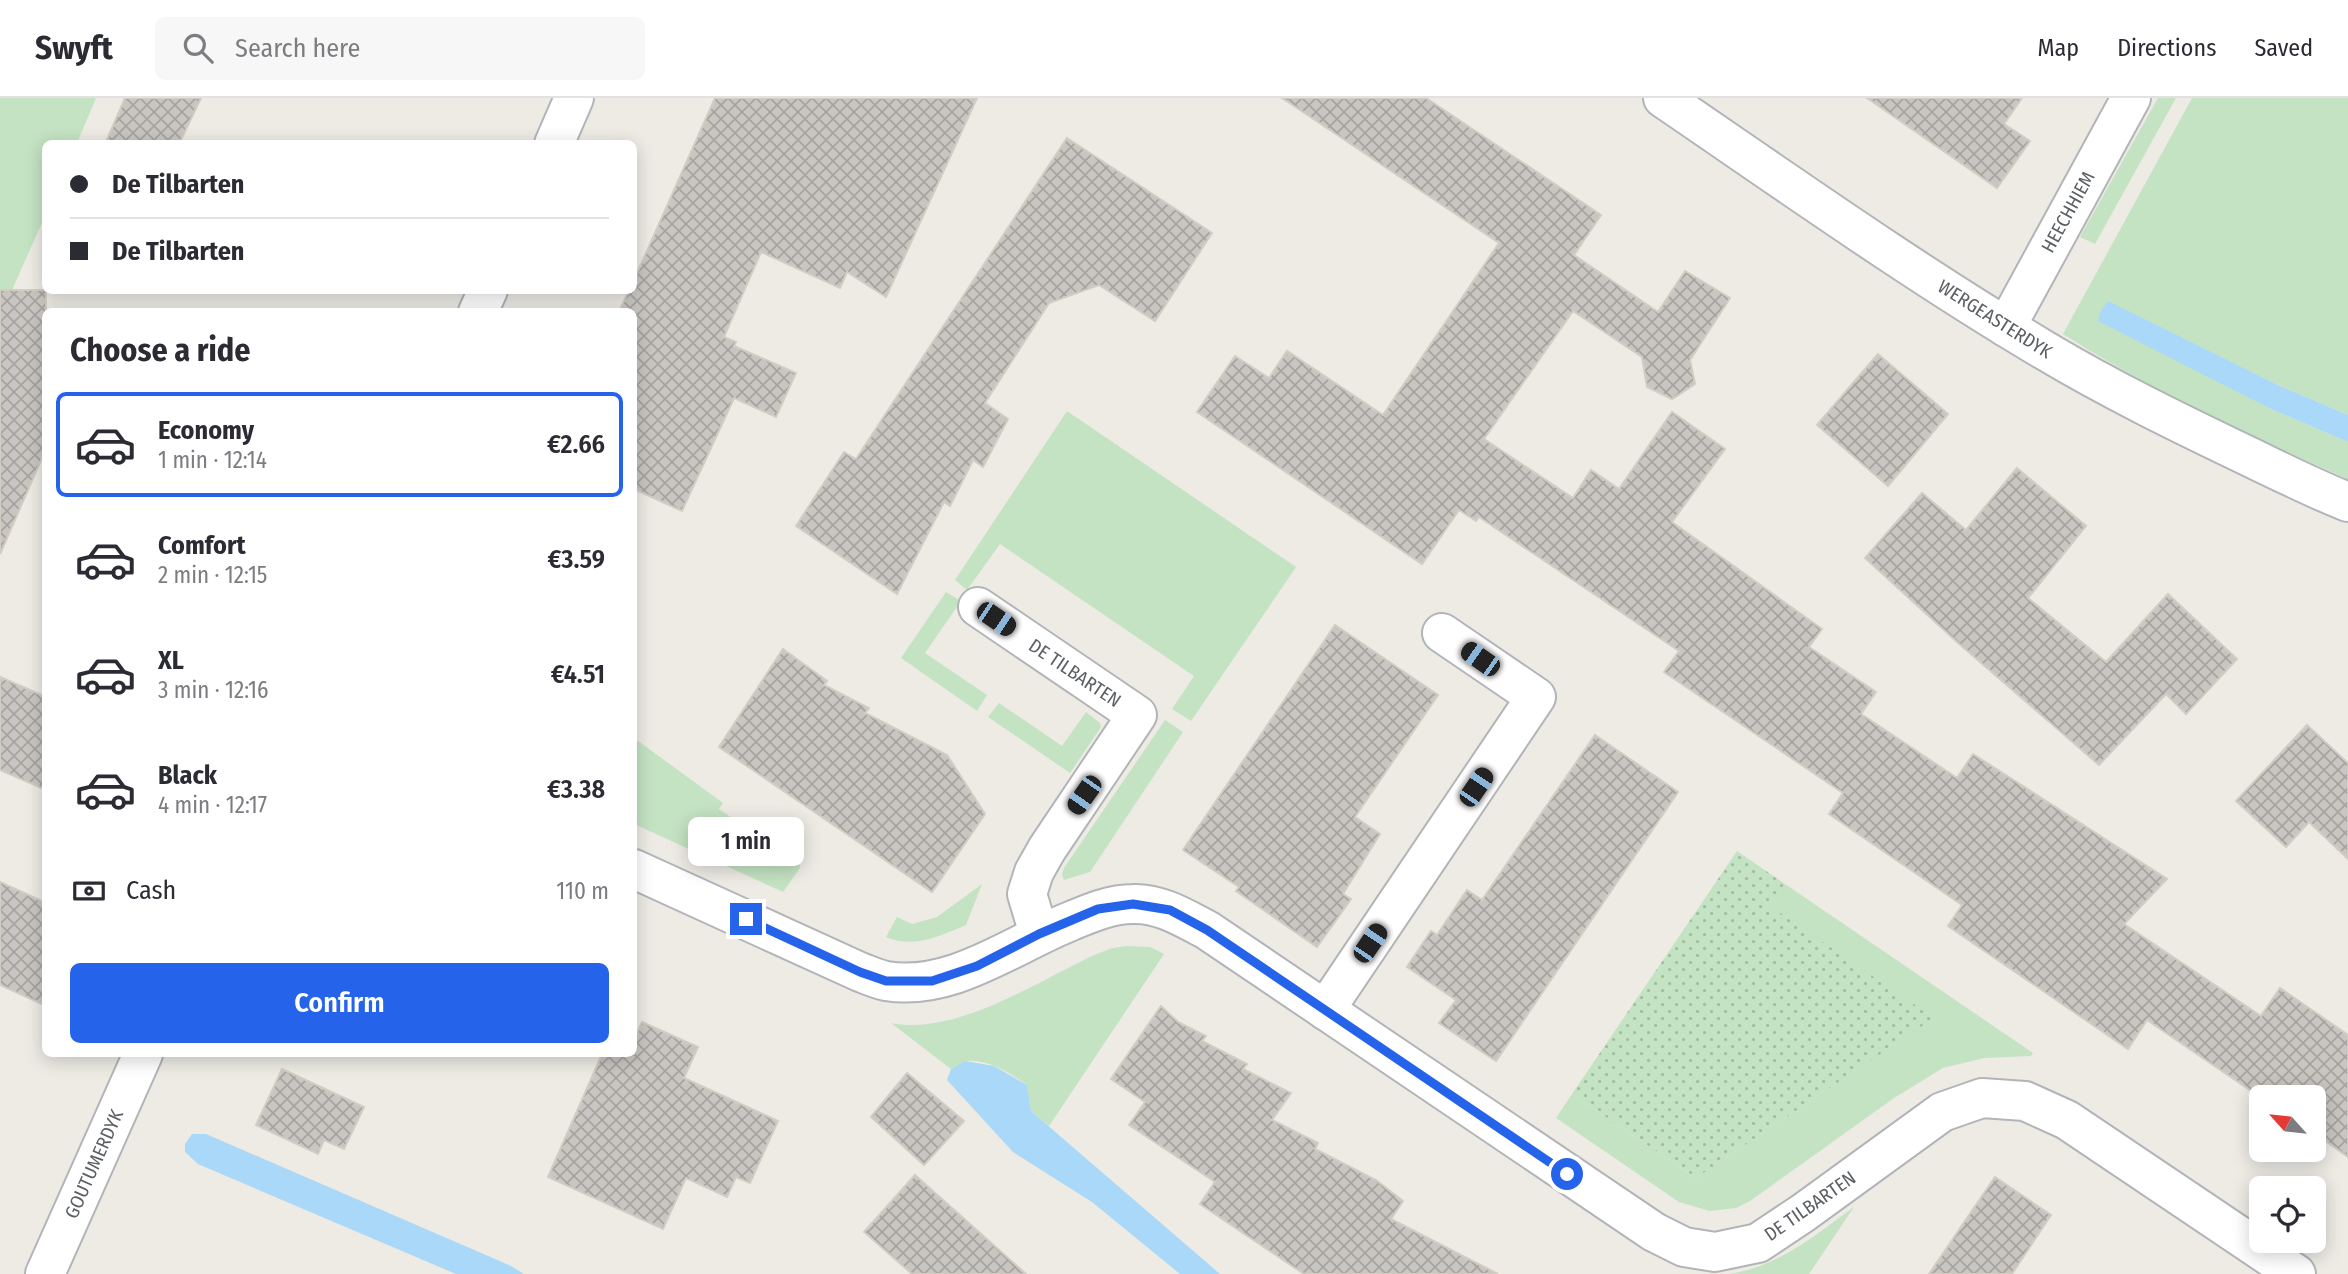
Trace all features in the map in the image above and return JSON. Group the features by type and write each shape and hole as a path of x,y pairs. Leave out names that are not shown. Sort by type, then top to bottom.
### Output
{"street":[{"path":"556,140 574,98"},
{"name":"WERGEASTERDYK","path":"1663,98 1837,218 2006,327 2140,403 2348,502"},
{"name":"HEECHHIEM","path":"2006,327 2131,98"},
{"name":"DE TILBARTEN","path":"978,607 1137,715 1034,872 1027,894 1039,934"},
{"path":"1325,1010 1536,697 1442,633"},
{"name":"DE TILBARTEN","path":"637,870 860,972 886,981 932,981 977,966 1039,934 1098,909 1133,904 1170,910 1207,930 1654,1232 1684,1247 1716,1252 1758,1243 1941,1112 1982,1098 2025,1101 2067,1120 2296,1274"},
{"name":"GOUTUMERDYK","path":"45,1274 142,1057"}],"green space":[{"path":"0,98 96,98 78,140 42,140 42,223 0,317"},
{"path":"2158,98 2176,98 2095,244 2080,237"},
{"path":"2192,98 2348,98 2348,415 2280,386 2108,302 2101,310 2269,408 2348,442 2348,479 2202,412 2063,334"},
{"path":"1067,411 1296,567 1191,721 1172,709 1194,676 1000,544 967,590 955,580"},
{"path":"946,592 961,601 925,653 987,695 977,711 901,658"},
{"path":"999,703 1062,746 1086,712 1100,723 1101,727 1070,773 988,717"},
{"path":"1165,720 1183,732 1090,872 1064,880 1064,868"},
{"path":"637,740 723,803 719,809 800,865 783,892 637,825"},
{"path":"1737,851 1785,884 1770,906 1934,1018 1696,1178 1572,1094"},
{"path":"982,884 966,925 927,940 907,942 886,937 897,917 912,924 937,917"},
{"path":"1785,884 2033,1053 2031,1056 1984,1058 1943,1068 1894,1098 1750,1201 1736,1208 1710,1211 1679,1202 1556,1118 1572,1094 1696,1178 1933,1018 1769,906"},
{"path":"1150,947 1164,954 1049,1126 1031,1111 1027,1085 1020,1080 983,1062 967,1061 951,1069 891,1023 916,1025 968,1015 1092,956 1112,948"},
{"path":"1854,1207 1809,1274 1729,1274 1764,1265 1780,1257"}],"water":[{"path":"2108,301 2280,386 2348,415 2348,442 2269,408 2098,321 2101,310"},
{"path":"965,1061 994,1066 1027,1085 1031,1111 1220,1274 1180,1274 1092,1202 1013,1152 947,1080 951,1069"},
{"path":"192,1134 206,1134 524,1274 456,1274 198,1164 185,1152 185,1144"}],"building":[{"path":"125,98 201,98 181,140 107,140"},
{"path":"715,98 977,98 886,297 847,272 840,288 761,252 724,337 736,342 734,346 796,373 776,417 734,398 682,511 637,490 637,308 621,308 627,294 637,294 637,273"},
{"path":"1282,98 1426,98 1601,215 1574,255 1658,312 1685,271 1730,298 1690,360 1695,384 1672,399 1647,387 1642,357 1573,311 1484,439 1573,498 1591,470 1619,489 1672,412 1725,449 1672,522 1822,629 1809,647 1876,692 1861,714 1957,778 1973,754 2167,879 2124,924 2261,1016 2280,988 2348,1035 2348,1157 2326,1141 2326,1085 2249,1085 2249,1090 2147,1020 2128,1049 1948,926 1962,905 1829,814 1843,793 1664,672 1679,651 1479,517 1476,521 1459,510 1422,564 1197,412 1235,356 1269,378 1287,351 1383,415 1499,243"},
{"path":"1867,98 2022,98 2004,124 2030,141 1997,188"},
{"path":"1067,138 1212,233 1155,321 1099,285 1049,303 985,403 1008,419 983,467 973,460 950,506 944,502 897,594 796,526 844,452 856,459"},
{"path":"0,290 42,290 42,294 46,294 46,308 42,308 42,458 0,554"},
{"path":"1878,354 1948,414 1888,486 1817,425"},
{"path":"2017,468 2086,526 2028,598 2106,662 2168,594 2237,659 2186,714 2166,694 2099,765 1865,558 1922,493 1966,530"},
{"path":"1335,625 1438,695 1355,817 1380,834 1343,894 1351,899 1317,947 1236,891 1239,887 1183,850"},
{"path":"783,649 827,681 824,685 869,708 865,713 947,755 985,814 932,892 719,747"},
{"path":"0,677 42,695 42,788 0,770"},
{"path":"2307,725 2348,763 2348,859 2309,822 2286,847 2236,801"},
{"path":"1595,735 1678,792 1496,1061 1439,1023 1456,1000 1407,967 1431,931 1437,935 1467,890 1482,900"},
{"path":"0,882 42,901 42,1004 0,985"},
{"path":"1161,1006 1178,1022 1206,1036 1202,1041 1247,1064 1243,1069 1291,1093 1272,1120 1318,1143 1315,1149 1376,1180 1403,1201 1391,1219 1498,1274 1304,1274 1200,1204 1215,1182 1129,1125 1145,1102 1111,1079"},
{"path":"642,1022 698,1047 684,1078 778,1121 750,1183 736,1177 727,1197 686,1178 663,1229 548,1177 601,1057 637,1057 637,1033"},
{"path":"282,1069 364,1107 344,1149 324,1140 318,1154 256,1125"},
{"path":"907,1073 964,1121 924,1165 871,1117"},
{"path":"915,1175 1026,1274 912,1274 864,1232"},
{"path":"1995,1177 2051,1215 2012,1274 1929,1274"}],"route":[{"path":"746,919 860,972 886,981 932,981 977,966 1039,934 1098,909 1133,904 1170,910 1207,930 1567,1174"}]}
